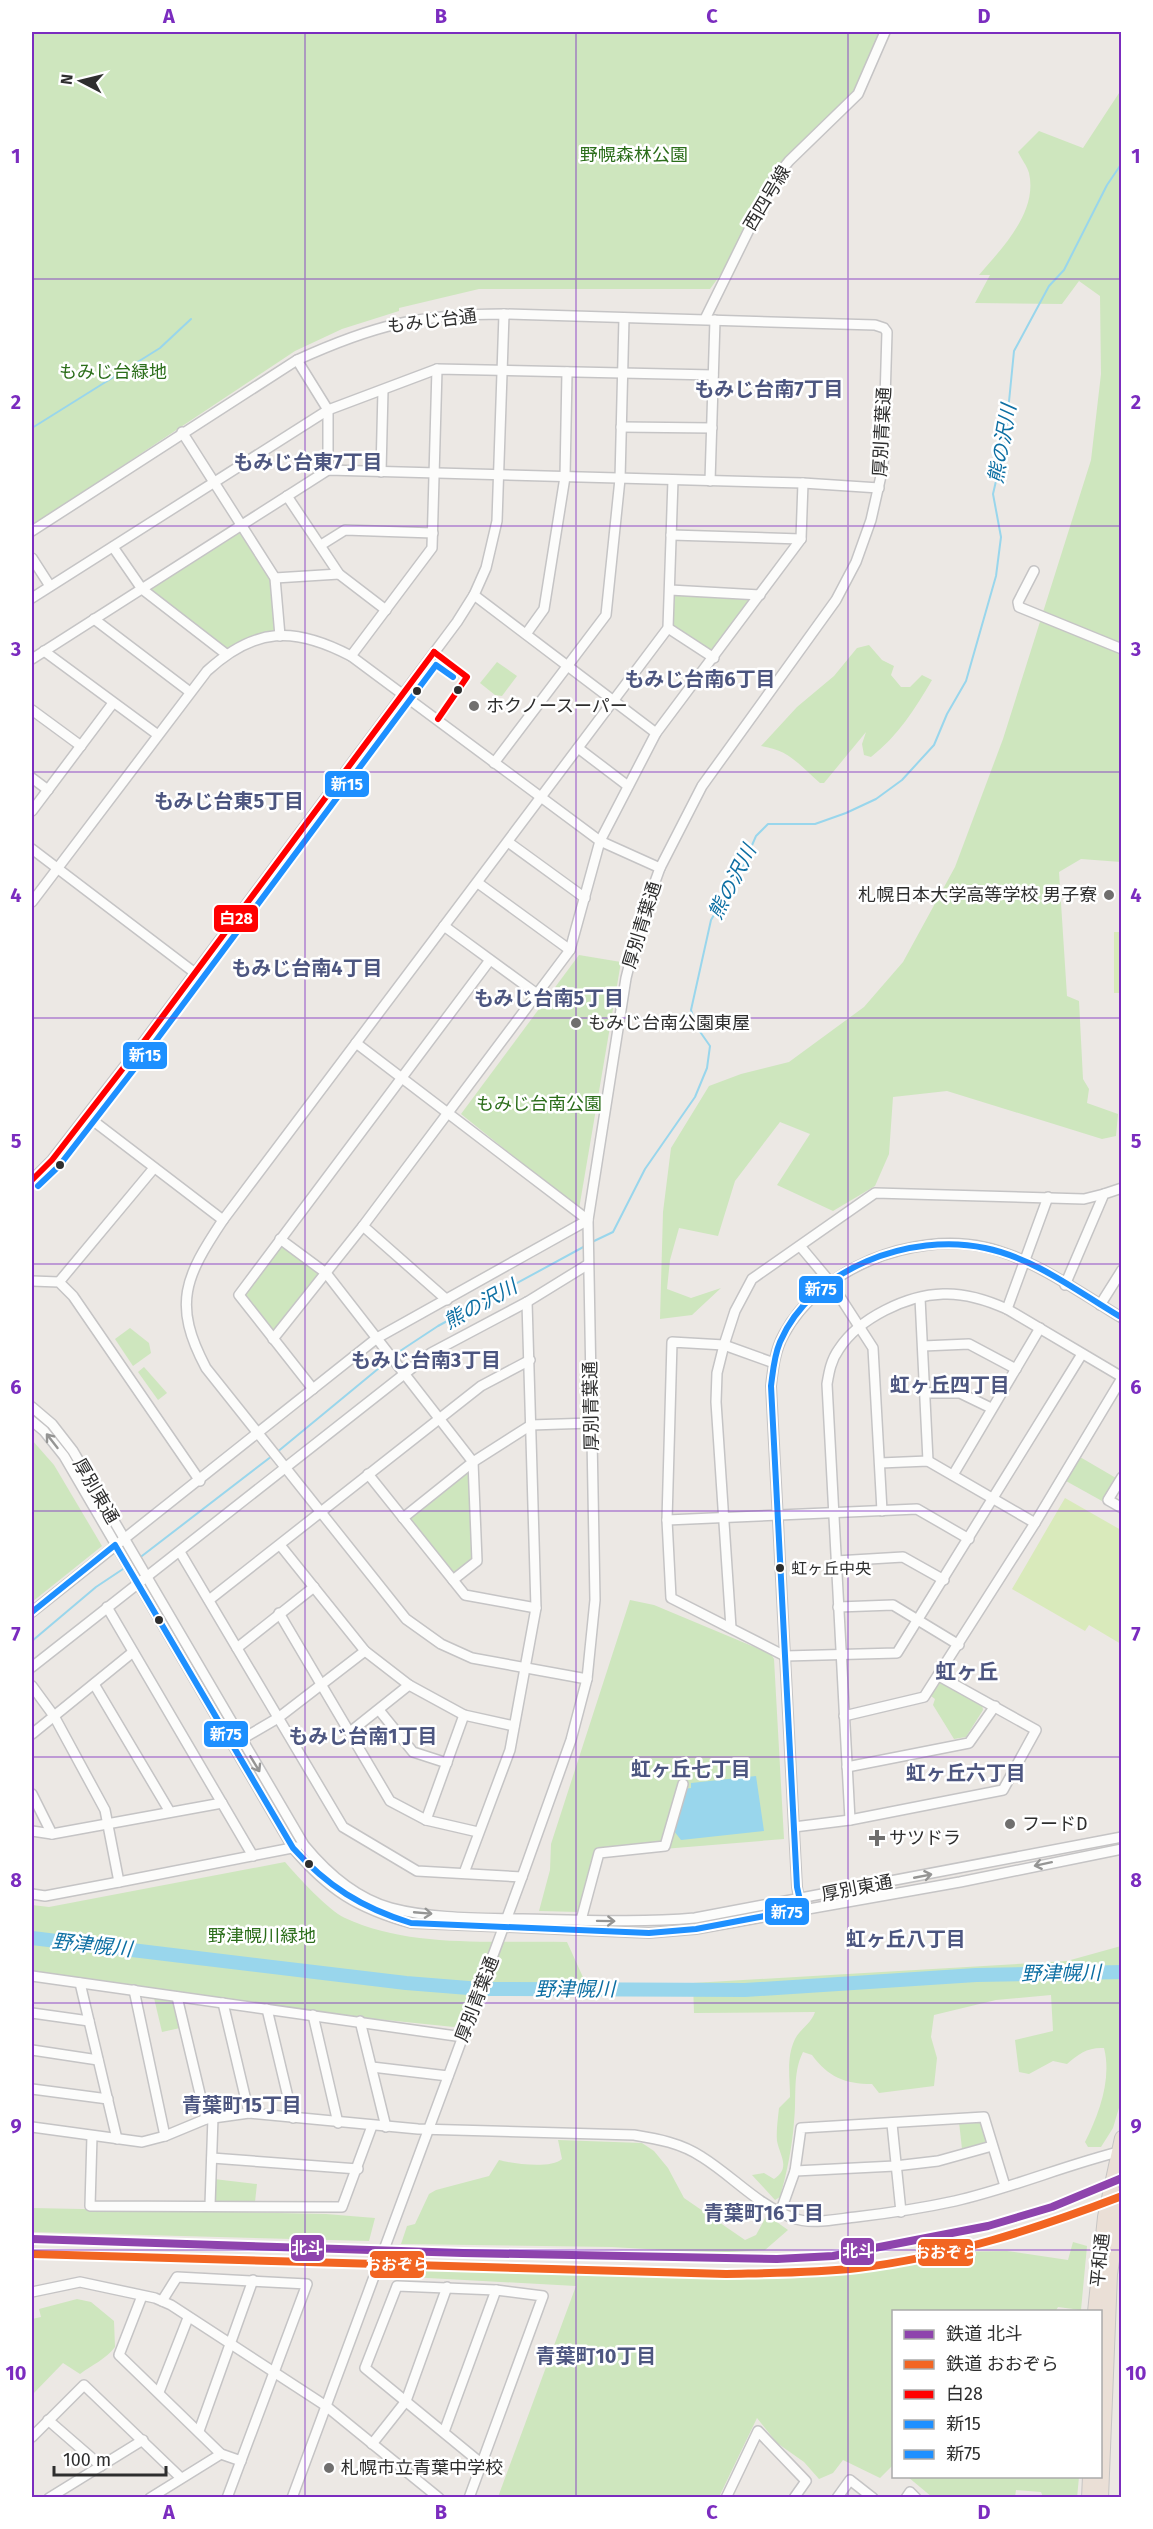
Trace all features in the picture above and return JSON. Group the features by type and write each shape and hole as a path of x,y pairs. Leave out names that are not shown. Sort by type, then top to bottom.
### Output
{"highway":[{"name":"平和通","path":"1102,2472 1108,2315 1120,2147"},
{"name":"平和通","path":"1095,2310 1122,2194"},
{"path":"1089,2498 1090,2478"},
{"name":"平和通","path":"1101,2498 1102,2478"}],"street":[{"name":"西四号線","path":"705,319 773,181 789,161 858,94 885,32"},
{"name":"もみじ台通","path":"32,531 297,360 340,341 397,322 462,314 504,314 875,325 887,332"},
{"path":"32,1180 52,1160 87,1116 457,622 474,595 492,546 497,521 504,314"},
{"path":"494,763 606,615 620,479 624,318"},
{"path":"710,481 716,320"},
{"name":"厚別青葉通","path":"292,2498 522,1877 571,1740 586,1679 595,1599 588,1225 626,978 639,926 660,868 702,786 836,600 856,562 879,488 883,467 887,332"},
{"path":"297,360 328,410 328,470"},
{"path":"351,656 432,548 436,474 437,369"},
{"path":"32,598 328,410 437,369 713,375"},
{"path":"526,634 544,609 565,477 567,372"},
{"path":"381,472 383,390"},
{"path":"621,427 712,428"},
{"path":"183,432 213,483 242,524 275,578 280,636"},
{"path":"32,659 328,470 803,483 879,488"},
{"path":"586,1679 472,1658 441,1644 406,1619 206,1368 189,1328 186,1298 188,1282 197,1260 223,1220 668,628 673,480"},
{"path":"273,1339 363,1226 570,950 600,841 656,733 801,539 803,483"},
{"path":"287,496 339,574 386,610"},
{"path":"321,544 345,530 433,533"},
{"path":"671,535 801,539"},
{"path":"113,547 142,589 226,654"},
{"path":"32,558 50,586"},
{"path":"1034,571 1018,602 1020,608 1122,649"},
{"path":"275,578 339,574"},
{"path":"670,590 760,595"},
{"path":"474,595 656,733"},
{"path":"94,619 190,692"},
{"path":"668,628 714,658"},
{"path":"32,902 190,692 226,654 254,640 280,636 320,640 351,656 600,841 660,868"},
{"path":"44,651 158,735"},
{"path":"32,811 113,703"},
{"path":"32,710 81,746"},
{"path":"578,748 628,786"},
{"path":"32,778 48,790"},
{"path":"508,842 585,898"},
{"path":"32,849 195,973"},
{"path":"478,883 570,950"},
{"path":"444,926 537,994"},
{"path":"313,1389 239,1295 490,960"},
{"path":"32,1612 200,1481 313,1389 380,1341 447,1300 588,1225 448,1112 356,1043"},
{"path":"87,1116 223,1220"},
{"path":"59,1282 154,1168"},
{"path":"730,1628 725,1518 716,1402 717,1373 735,1311 752,1279 875,1193 1084,1199 1122,1188"},
{"path":"1065,1285 1104,1194"},
{"path":"1007,1309 1048,1197"},
{"path":"363,1226 447,1300"},
{"path":"280,1239 326,1273 473,1462 477,1561 453,1580"},
{"path":"802,1910 799,1899 794,1827 771,1386 778,1347 792,1322 808,1302 831,1283 866,1262 904,1249 936,1244 984,1247 1024,1262 1122,1318"},
{"path":"800,1246 831,1283 861,1326 873,1348 882,1511"},
{"path":"32,1668 107,1607 139,1575 180,1552 281,1463 431,1353 527,1302 587,1265"},
{"path":"1100,1305 1122,1270"},
{"path":"32,1281 59,1282 73,1296 200,1481"},
{"path":"844,1716 924,1697 1035,1523 1122,1378 1040,1328 987,1300 944,1294 920,1298 886,1310 861,1326 839,1348 830,1366 827,1384 833,1513 836,1561 838,1607 841,1654 844,1716 850,1820"},
{"path":"920,1298 928,1461"},
{"path":"464,1873 510,1750 536,1608 527,1302"},
{"path":"953,1475 1040,1328"},
{"path":"774,1363 724,1345 672,1342 667,1520 670,1598 784,1656 897,1653 1082,1354"},
{"path":"922,1346 969,1344 1016,1369"},
{"path":"208,1600 480,1386 530,1360"},
{"path":"925,1393 960,1393 991,1408"},
{"name":"厚別東通","path":"32,1407 52,1424 73,1451 131,1550 139,1575"},
{"name":"厚別東通","path":"32,1421 44,1431 64,1456 115,1545 139,1575 237,1742 293,1848 333,1890 357,1905 383,1916 411,1923 649,1934 696,1929 960,1882 1122,1849"},
{"path":"403,1518 473,1462 531,1425 591,1423"},
{"path":"880,1463 928,1461 1035,1523"},
{"path":"368,1474 465,1595 536,1608"},
{"path":"1122,1477 1108,1500 1122,1508"},
{"path":"667,1520 917,1509 969,1539"},
{"path":"280,1545 365,1651 409,1685 464,1715 514,1726"},
{"path":"180,1552 343,1827 417,1871 522,1877"},
{"path":"836,1561 903,1557 944,1580"},
{"path":"237,1648 314,1587"},
{"path":"838,1607 893,1605 959,1644"},
{"path":"107,1607 253,1856"},
{"path":"279,1613 390,1800 426,1820 478,1832"},
{"path":"237,1742 278,1718 365,1651"},
{"path":"32,1734 133,1652"},
{"path":"794,1827 850,1820 1003,1791 1036,1730 939,1676"},
{"path":"94,1684 170,1812"},
{"path":"350,1732 409,1685"},
{"path":"32,1686 54,1716 105,1810 119,1882"},
{"path":"847,1767 969,1743 995,1706"},
{"path":"379,1710 413,1752 447,1763"},
{"path":"426,1820 464,1715"},
{"name":"厚別東通","path":"237,1742 304,1845 320,1865 342,1884 390,1907 416,1912 506,1919 655,1921 695,1918 1122,1837"},
{"path":"581,1920 599,1854 665,1846 683,1784"},
{"path":"32,1794 51,1834"},
{"path":"32,1831 51,1834 222,1803"},
{"path":"32,1894 45,1896 304,1845"},
{"path":"1064,1848 1065,1859"},
{"path":"32,1976 463,2037"},
{"path":"80,1983 117,2139"},
{"path":"134,1990 165,2136"},
{"path":"177,1997 209,2118 212,2158 210,2205"},
{"path":"223,2003 249,2113"},
{"path":"267,2009 293,2118"},
{"path":"32,2013 89,2021"},
{"path":"312,2015 338,2123"},
{"path":"360,2021 386,2127"},
{"path":"32,2050 98,2060"},
{"path":"372,2067 448,2076"},
{"path":"32,2089 108,2099"},
{"path":"32,2127 142,2142 165,2136 209,2118 249,2113 427,2130 634,2134 667,2140 702,2157 766,2206 780,2213 796,2219 824,2221 901,2212 957,2200 1005,2187 1120,2147"},
{"path":"780,2213 795,2171 801,2128 984,2117 1005,2187"},
{"path":"892,2124 901,2212"},
{"path":"92,2136 90,2206 342,2207 358,2169 372,2126"},
{"path":"795,2171 896,2166 938,2161 992,2146"},
{"path":"212,2158 358,2169"},
{"path":"162,2301 177,2277 307,2284 227,2498"},
{"path":"198,2431 253,2280"},
{"path":"32,2292 80,2282 162,2301 326,2406 439,2498"},
{"path":"469,2498 482,2464 543,2296 496,2290 398,2286 365,2368 482,2464"},
{"path":"372,2444 406,2401 447,2287"},
{"path":"444,2432 496,2290"},
{"path":"142,2296 119,2355 221,2454 241,2461"},
{"path":"159,2392 188,2318"},
{"path":"32,2437 84,2385 181,2478"},
{"path":"48,2420 101,2466"},
{"path":"726,2498 758,2431 806,2481 794,2498"},
{"path":"49,2498 143,2440"},
{"path":"150,2498 221,2454"},
{"path":"837,2498 850,2480 873,2498"},
{"path":"906,2498 910,2492 916,2498"}],"green space":[{"name":"野幌森林公園","path":"32,32 883,32 863,86 792,157 765,192 724,270 710,289 479,289 399,308 399,311 342,329 295,351 32,526"},
{"path":"1121,90 1121,862 1081,859 1059,872 1067,996 1079,1001 1083,1079 1089,1089 1087,1103 1118,1114 1116,1136 1102,1139 947,1091 893,1097 889,1154 875,1186 833,1211 777,1185 810,1134 780,1122 735,1181 718,1236 679,1228 670,1260 667,1289 691,1298 721,1288 692,1315 660,1319 663,1212 671,1148 709,1086 741,1074 789,1062 864,1007 903,962 955,867 1003,739 1091,460 1101,374 1100,296 1079,281 1062,304 975,303 990,275 979,275 1016,228 1028,202 1029,173 1018,152 1039,131 1083,148"},
{"path":"242,524 275,578 280,636 226,654 142,589"},
{"path":"670,590 760,595 714,658 668,628"},
{"path":"869,645 882,660 894,666 891,675 901,687 910,687 922,675 932,680 905,721 881,749 871,757 864,755 862,744 866,732 824,783 820,783 787,755 761,746 797,707 834,676 857,648"},
{"path":"497,662 517,676 502,696 495,695 480,683"},
{"path":"1114,932 1121,932 1121,993 1114,993"},
{"name":"もみじ台南公園","path":"579,955 621,962 579,1209 461,1114"},
{"path":"280,1239 326,1273 273,1339 239,1295"},
{"path":"130,1328 149,1343 151,1353 133,1366 115,1339"},
{"path":"144,1367 167,1393 158,1400 138,1372"},
{"path":"32,1440 54,1465 102,1546 32,1602"},
{"path":"1080,1457 1116,1478 1102,1501 1066,1481"},
{"path":"473,1462 477,1561 453,1580 403,1518"},
{"path":"1065,1498 1121,1530 1121,1644 1089,1625 1085,1631 1012,1589"},
{"path":"630,1600 654,1605 771,1654 774,1659 784,1839 651,1850 650,1845 596,1849 579,1912 539,1911 550,1870 551,1844"},
{"path":"940,1681 982,1704 983,1710 966,1737 954,1739 933,1705 935,1699 931,1696"},
{"name":"野津幌川緑地","path":"285,1862 330,1908 345,1918 371,1928 398,1935 454,1941 567,1942 587,1986 503,1983 454,2027 337,2015 32,1973 32,1905 49,1907"},
{"path":"1121,1946 1121,2101 1113,2128 1101,2147 1088,2147 1085,2142 1103,2096 1106,2072 1104,2048 1084,2052 1067,2064 1053,2061 1029,2074 1019,2072 1015,2040 1053,2031 1051,1995 996,2000 934,2015 931,2037 937,2058 934,2086 879,2093 872,2084 853,2083 838,2078 824,2069 812,2055 803,2052 796,2077 791,2151 780,2197 775,2200 752,2175 764,2173 774,2179 782,2171 783,2162 777,2141 777,2124 779,2108 790,2097 790,2053 797,2035 815,2012 694,2013 693,1983 1067,1961"},
{"path":"154,1998 173,2000 180,2028 162,2032"},
{"path":"981,2121 988,2142 962,2149 959,2122"},
{"path":"558,2140 642,2143 654,2151 668,2168 684,2198 745,2240 756,2235 767,2215 788,2230 765,2250 714,2253 612,2247 401,2244 407,2226 415,2224 429,2194 436,2190 489,2176 499,2160 532,2165 557,2162 562,2159"},
{"path":"214,2179 257,2184 255,2202 214,2201"},
{"path":"32,2208 326,2214 375,2218 369,2241 32,2232"},
{"path":"1073,2242 1087,2246 1081,2310 1058,2307 1056,2310 892,2310 892,2466 880,2478 843,2460 833,2473 819,2479 804,2462 777,2443 757,2418 719,2497 498,2497 576,2286 391,2276 396,2262 583,2264 715,2270 795,2269 915,2260 952,2252 1007,2251 1068,2260"},
{"path":"77,2299 91,2302 114,2321 115,2347 103,2359 80,2374 63,2363 32,2395 32,2319 41,2317 39,2309"},
{"path":"909,2478 1079,2478 1077,2498 1043,2497 1041,2492 1016,2490 1015,2497 932,2497"}],"water":[{"path":"756,1776 764,1831 681,1840 674,1831 684,1789 691,1788 691,1783"}],"waterway":[{"name":"熊の沢川","path":"592,1242 613,1232 645,1169 695,1097 707,1068 710,1046 696,1026 691,1010 711,920 743,866 756,836 768,824 815,824 846,813 876,799 902,780 934,745 947,714 966,681 996,576 1001,537 993,494 1005,442 1014,351 1049,286 1064,270 1107,185 1122,163"},
{"path":"32,428 160,348 191,319"},
{"name":"熊の沢川","path":"394,1355 438,1326 587,1245"},
{"name":"熊の沢川","path":"276,1453 390,1359"},
{"name":"熊の沢川","path":"138,1559 272,1456"},
{"name":"熊の沢川","path":"32,1641 96,1587 126,1567"},
{"name":"野津幌川","path":"32,1938 406,1983 481,1989 745,1990 976,1975 1122,1972"}],"rail line":[{"name":"北斗","path":"32,2239 463,2253 777,2259 833,2256 988,2226 1052,2207 1122,2178"},
{"name":"おおぞら","path":"32,2254 726,2274 808,2272 858,2268 926,2257 1025,2230 1122,2196"}],"transit line":[{"name":"白28","path":"434,652 467,677 438,719"},
{"name":"白28","path":"32,1180 52,1160 145,1040 434,652"},
{"name":"新15","path":"38,1186 59,1166 152,1046 436,665 453,677"},
{"name":"新75","path":"32,1612 115,1545 293,1848 319,1874 346,1894 393,1917 411,1923 649,1933 696,1929 802,1909 797,1887 771,1386 780,1342 795,1316 815,1294 839,1276 867,1261 896,1251 926,1246 956,1244 985,1248 1021,1259 1055,1276 1119,1316"}],"place":[{"name":"ホクノースーパー","path":"474,706"},
{"name":"札幌日本大学高等学校 男子寮","path":"1109,895"},
{"name":"もみじ台南公園東屋","path":"576,1023"},
{"name":"虹ヶ丘中央","path":"780,1568"},
{"name":"フードD","path":"1010,1824"},
{"name":"サツドラ","path":"877,1838"},
{"name":"札幌市立青葉中学校","path":"329,2468"}],"district":[{"name":"もみじ台南7丁目","path":"769,389"},
{"name":"もみじ台東7丁目","path":"308,462"},
{"name":"もみじ台南6丁目","path":"700,679"},
{"name":"もみじ台東5丁目","path":"229,801"},
{"name":"もみじ台南4丁目","path":"307,968"},
{"name":"もみじ台南5丁目","path":"549,998"},
{"name":"もみじ台南3丁目","path":"426,1360"},
{"name":"虹ヶ丘四丁目","path":"950,1385"},
{"name":"虹ヶ丘","path":"967,1672"},
{"name":"もみじ台南1丁目","path":"363,1736"},
{"name":"虹ヶ丘七丁目","path":"691,1769"},
{"name":"虹ヶ丘六丁目","path":"966,1773"},
{"name":"虹ヶ丘八丁目","path":"906,1939"},
{"name":"青葉町15丁目","path":"242,2105"},
{"name":"青葉町16丁目","path":"764,2213"},
{"name":"青葉町10丁目","path":"596,2356"}],"park label":[{"name":"もみじ台緑地","path":"113,372"}]}
